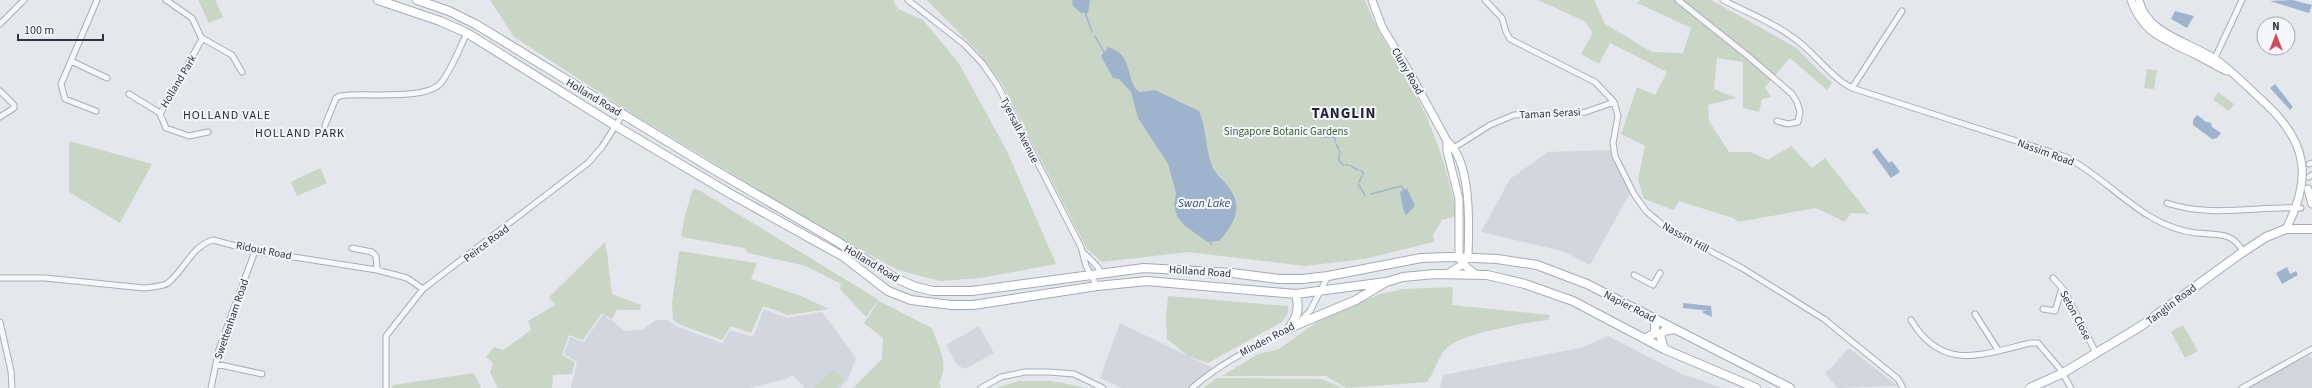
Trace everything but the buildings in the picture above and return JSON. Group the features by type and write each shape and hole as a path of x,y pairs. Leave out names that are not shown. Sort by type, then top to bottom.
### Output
{"main road":[{"name":"Holland Road","path":"378,0 440,21 467,33 616,126 844,258 888,291 918,301 951,305 973,305 1096,286 1147,281 1296,294 1386,282 1403,277 1447,274"},
{"name":"Holland Road","path":"417,0 470,20 895,278 916,287 953,292 972,291 1101,272 1144,268 1232,273 1279,279 1328,276 1401,261 1464,259"},
{"path":"534,60 539,71 538,76"},
{"path":"766,214 770,202"},
{"name":"Tanglin Road","path":"2030,388 2063,373 2142,326 2243,252 2266,237 2286,229 2312,229"},
{"name":"Napier Road","path":"1464,259 1497,259 1544,267 1587,284 1790,388"},
{"name":"Napier Road","path":"1447,274 1475,274 1525,284 1552,292 1585,307 1664,348 1756,388"},
{"path":"1290,328 1356,300 1386,282"},
{"path":"1290,328 1298,315 1299,309 1296,294"},
{"path":"1645,339 1655,333 1655,318"},
{"path":"1664,348 1660,335 1664,331 1674,329"}],"street":[{"path":"0,24 24,0"},
{"path":"96,111 67,101 64,97 60,84 97,0"},
{"path":"166,0 192,18 202,38 230,53 242,72"},
{"name":"Tyersall Avenue","path":"908,0 965,45 982,63 998,86 1082,251 1086,266 1096,286"},
{"name":"Cluny Road","path":"1372,0 1382,27 1411,75 1447,141 1455,148"},
{"path":"1486,0 1502,18 1506,32 1510,39 1595,82 1607,92 1614,102"},
{"path":"1678,0 1748,56 1795,97 1800,112 1798,122 1788,124 1776,121"},
{"name":"Nassim Road","path":"1723,0 1790,36 1812,52 1842,82 1852,88 2066,157 2097,175 2148,217 2183,231 2230,236 2237,241 2243,252"},
{"path":"2131,0 2138,18 2147,29 2207,62 2231,73"},
{"path":"2139,0 2145,15 2153,24 2176,39 2193,46 2215,60 2255,92 2290,127 2301,144 2310,163 2311,176 2301,208 2286,229"},
{"path":"2215,60 2242,0"},
{"path":"1852,88 1902,12"},
{"path":"325,125 336,98 340,96 411,93 434,88 444,77 467,33"},
{"name":"Holland Park","path":"202,38 160,113 168,129 191,136 208,132"},
{"path":"2207,62 2215,60"},
{"path":"71,61 107,78"},
{"path":"0,117 14,108 14,105 1,93"},
{"path":"129,94 160,113"},
{"name":"Taman Serasi","path":"1447,152 1490,125 1514,115 1586,112 1614,102"},
{"name":"Nassim Hill","path":"1614,102 1618,116 1613,143 1615,156 1634,194 1646,211 1665,227 1742,268 1824,319 1898,379 1903,388"},
{"name":"Peirce Road","path":"386,388 386,336 423,289 588,163 602,147 623,114"},
{"name":"Cluny Road","path":"1447,141 1447,152 1459,199 1464,259"},
{"path":"1455,148 1468,197 1464,259 1475,274"},
{"path":"2308,189 2312,204"},
{"path":"2167,203 2178,207 2202,210 2301,208"},
{"name":"Ridout Road","path":"0,278 45,278 144,288 157,286 167,283 194,252 205,242 218,240 255,251 377,270 407,278 423,289"},
{"path":"352,248 376,256 377,270"},
{"name":"Swettenham Road","path":"211,388 219,348 255,251"},
{"path":"1082,251 1101,272"},
{"path":"1447,274 1464,259"},
{"path":"1634,275 1653,285 1660,273"},
{"name":"Minden Road","path":"1192,388 1211,371 1234,356 1290,328 1310,311 1328,276"},
{"name":"Seton Close","path":"2053,278 2062,288 2096,353"},
{"path":"2043,309 2054,311 2062,288"},
{"path":"1975,314 1998,350"},
{"path":"1911,320 1927,342 1949,354 1964,357 2038,343 2063,373 2071,388"},
{"path":"0,322 11,371 12,388"},
{"path":"2242,388 2312,349"},
{"path":"216,364 262,374"},
{"path":"981,388 1001,376 1025,372 1049,372 1074,374 1103,388"}],"shaded area":[{"path":"1611,150 1630,193 1590,265 1562,251 1481,232 1510,179 1548,152"},
{"path":"764,309 787,318 822,312 856,358 848,379 840,388 805,388 793,375 786,379 750,388 571,388 577,362 564,354 570,337 584,342 603,314 625,331 642,330 656,320 667,320 678,327 722,343 730,330 753,337"},
{"path":"1120,323 1213,368 1190,388 1122,388 1100,378"},
{"path":"979,326 994,353 965,369 957,365 946,345"},
{"path":"1608,336 1682,374 1723,388 1440,388 1443,375 1584,347"},
{"path":"1849,348 1898,386 1838,388 1825,374"},
{"path":"2309,355 2312,359 2312,388 2248,388"}],"green space":[{"path":"198,0 215,0 223,17 209,23"},
{"path":"490,0 893,0 898,9 923,20 958,62 1007,151 1056,264 981,278 940,281 898,270 844,241 636,116 514,37"},
{"name":"Singapore Botanic Gardens","path":"927,0 1365,0 1369,11 1410,84 1433,131 1449,181 1457,216 1442,220 1433,235 1434,242 1364,259 1305,266 1188,252 1102,262 1087,249 1002,84 978,52"},
{"path":"1538,0 1594,0 1605,24 1652,52 1683,53 1691,28 1637,3 1640,0 1711,0 1795,47 1832,83 1827,90 1790,58 1765,87 1771,97 1762,99 1759,112 1743,108 1743,62 1717,58 1714,89 1736,98 1708,105 1709,121 1729,152 1751,152 1768,160 1791,146 1812,168 1825,158 1869,214 1851,213 1845,222 1816,208 1738,222 1733,218 1679,201 1674,210 1644,199 1638,180 1645,146 1621,134 1637,87 1655,95 1667,72 1610,43 1599,64 1581,54 1593,32 1584,21"},
{"path":"2147,69 2157,70 2154,89 2144,88"},
{"path":"2218,92 2234,104 2229,111 2213,100"},
{"path":"69,141 152,164 120,223 69,192"},
{"path":"320,168 327,183 297,196 291,182"},
{"path":"693,189 697,189 879,300 866,317 840,289 841,284 806,266 748,253 745,248 681,237 685,215"},
{"path":"605,242 612,294 641,305 640,310 617,310 612,319 602,313 583,340 569,335 562,355 575,362 572,374 553,375 552,388 498,388 490,372 493,363 486,357 494,347 503,350 531,330 528,321 555,305 549,297"},
{"path":"679,251 757,263 751,279 801,296 829,309 788,315 763,306 751,333 731,326 722,340 681,325 673,320 672,303"},
{"path":"1453,287 1452,305 1550,315 1548,320 1493,330 1453,344 1445,350 1427,382 1346,388 1326,376 1222,376 1258,354 1279,349 1317,322 1380,294 1403,289"},
{"path":"1168,296 1288,306 1288,313 1282,322 1208,363 1188,356 1167,339 1166,317"},
{"path":"879,301 932,328 942,355 943,369 939,382 941,388 853,388 882,359 883,338 864,323"},
{"path":"2183,325 2198,351 2185,358 2171,332"},
{"path":"833,369 844,380 836,388 814,388"},
{"path":"474,373 481,388 392,388 393,385"},
{"path":"1217,378 1322,379 1342,388 1203,388"},
{"path":"1019,381 1051,381 1088,388 996,388"}],"water":[{"path":"1072,0 1090,0 1088,13 1081,13 1073,6"},
{"path":"2292,0 2312,5 2309,13 2270,1"},
{"path":"2175,11 2194,16 2187,28 2171,19"},
{"name":"Swan Lake","path":"1108,47 1116,50 1122,55 1126,61 1132,81 1139,92 1155,90 1199,111 1202,118 1210,161 1213,168 1232,192 1235,199 1236,214 1230,228 1219,241 1207,242 1184,225 1177,216 1174,204 1176,193 1168,164 1138,118 1131,92 1119,79 1113,78 1101,56"},
{"path":"2275,84 2293,107 2290,110 2270,88"},
{"path":"2197,115 2204,121 2211,123 2212,127 2221,133 2217,138 2212,139 2193,125 2193,120"},
{"path":"1877,148 1889,163 1892,161 1900,172 1891,178 1872,152"},
{"path":"1407,188 1415,206 1406,215 1403,209 1400,192"},
{"path":"2287,267 2290,274 2296,271 2298,275 2282,284 2276,273"},
{"path":"1683,303 1711,306 1712,317 1703,313 1703,311 1710,311 1683,308"}],"waterway":[{"path":"1085,12 1092,32"},
{"path":"1095,36 1104,52"},
{"path":"1315,127 1318,133"},
{"path":"1320,137 1335,137 1335,141"},
{"path":"1336,144 1339,149"},
{"path":"1339,155 1339,161 1344,165"},
{"path":"1351,166 1358,170"},
{"path":"1361,171 1363,174"},
{"path":"1359,182 1362,176"},
{"path":"1358,184 1365,195"},
{"path":"1371,194 1401,186 1404,190"},
{"path":"1210,241 1212,245"}],"district":[{"name":"TANGLIN","path":"1344,113"},
{"name":"HOLLAND VALE","path":"227,115"},
{"name":"HOLLAND PARK","path":"300,133"}]}
